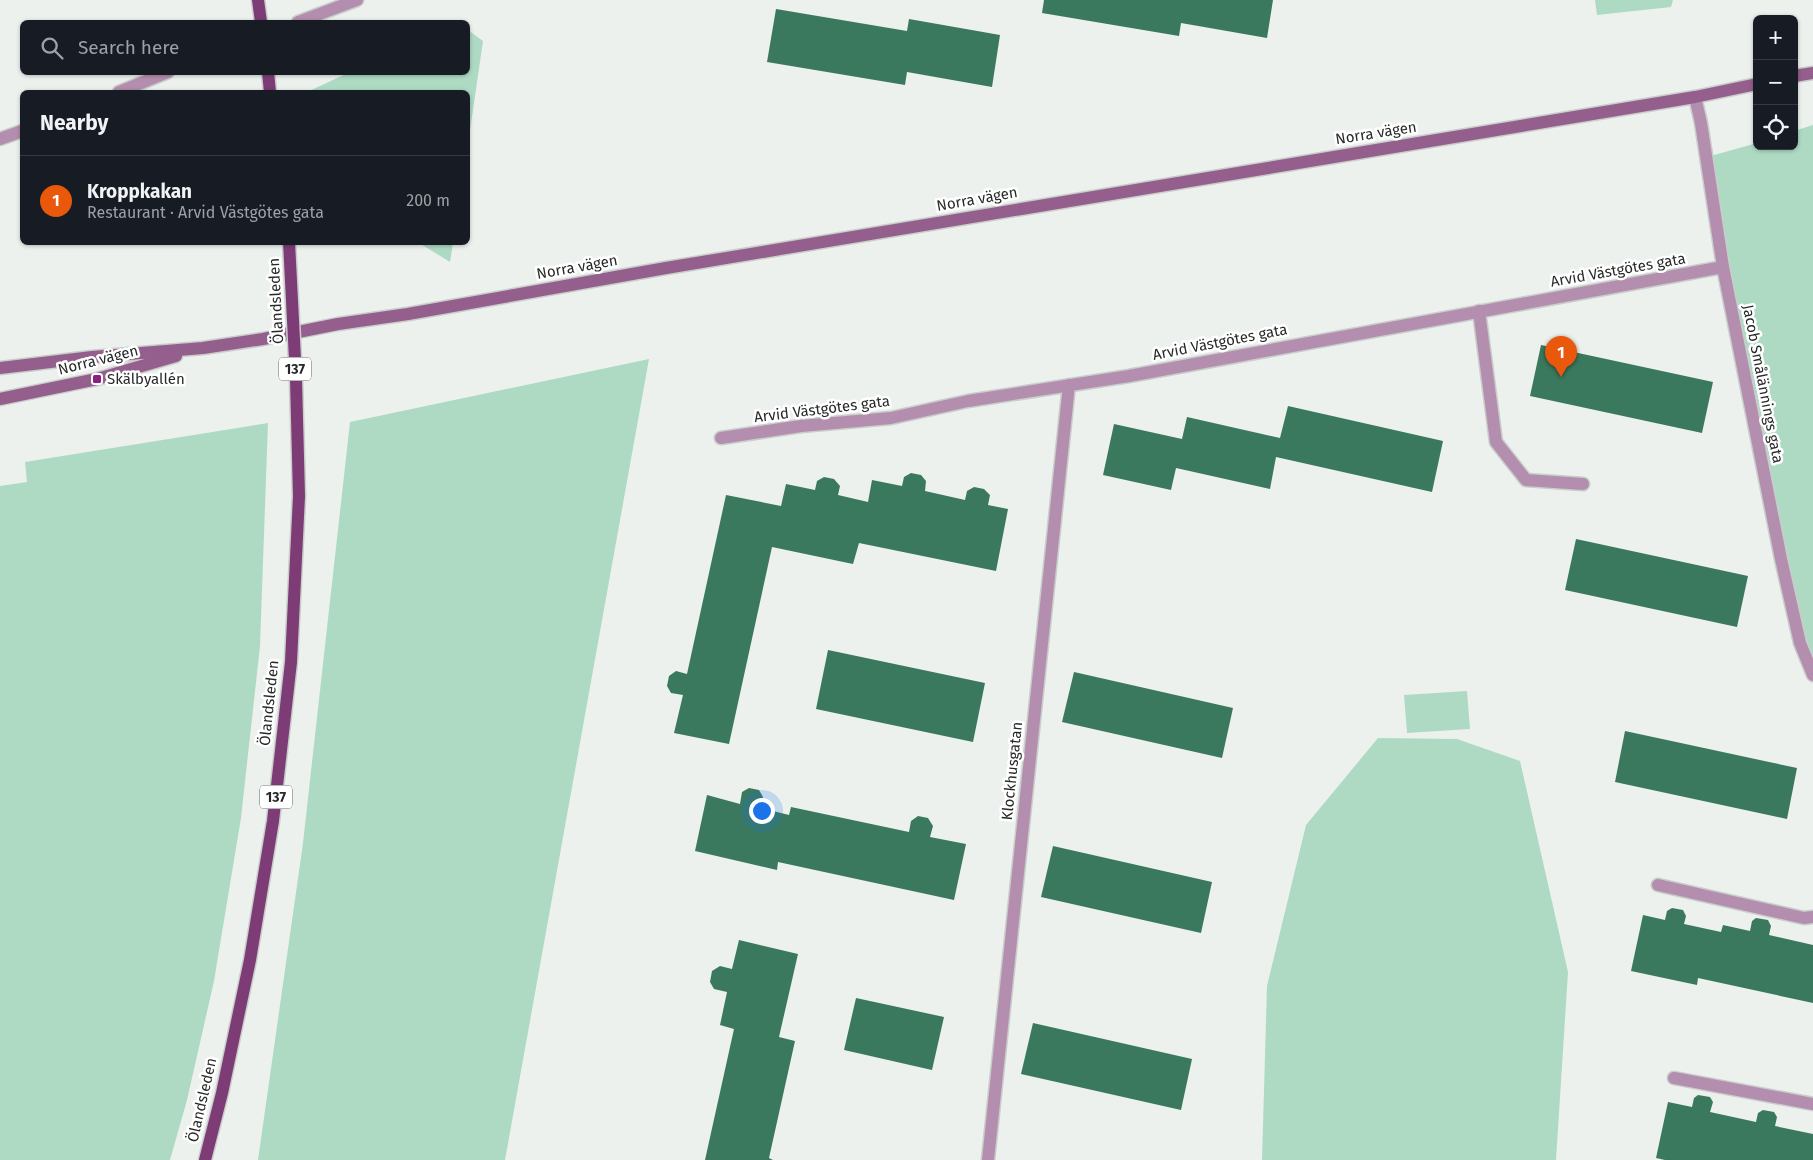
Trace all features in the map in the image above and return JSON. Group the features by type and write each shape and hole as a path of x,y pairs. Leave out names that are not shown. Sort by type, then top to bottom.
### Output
{"main road":[{"path":"258,0 261,20"},
{"path":"1798,75 1813,72"},
{"path":"268,75 270,90"},
{"name":"Norra vägen","path":"0,368 92,357 202,348 1753,85"},
{"name":"Ölandsleden","path":"205,1160 222,1093 250,960 273,821 291,662 299,496 296,379 289,245"},
{"name":"Norra vägen","path":"0,399 97,379 202,348"}],"street":[{"path":"303,20 357,0"},
{"path":"125,90 161,75"},
{"name":"Jacob Smålännings gata","path":"1695,96 1703,132 1722,267 1781,559 1800,643 1813,675"},
{"path":"0,140 20,132"},
{"name":"Arvid Västgötes gata","path":"721,438 801,426 891,418 968,401 1069,385 1722,267"},
{"path":"1479,312 1496,442 1526,480 1583,484"},
{"name":"Klockhusgatan","path":"988,1160 1069,385"},
{"path":"1658,885 1804,918 1813,917"},
{"path":"1674,1078 1813,1104"}],"green space":[{"path":"1595,0 1673,0 1671,7 1597,15"},
{"path":"470,31 483,41 470,130 470,90 311,90 344,75 470,75"},
{"path":"1813,125 1813,675 1800,643 1707,157 1753,144 1753,150 1798,150 1798,130"},
{"path":"422,245 453,245 450,262"},
{"path":"649,359 505,1160 258,1160 303,843 350,422"},
{"path":"268,423 260,646 241,818 214,981 187,1100 170,1160 0,1160 0,486 27,482 25,462"},
{"path":"1467,691 1470,729 1407,733 1404,695"},
{"path":"1378,738 1457,739 1520,761 1568,972 1556,1160 1262,1160 1267,986 1306,825"}],"building":[{"path":"1044,0 1273,0 1267,38 1181,23 1179,36 1042,13"},
{"path":"776,9 907,31 909,19 1000,35 992,87 907,72 905,85 767,62"},
{"path":"1541,345 1713,382 1702,433 1530,396"},
{"path":"1288,406 1443,441 1432,492 1276,457 1270,489 1176,468 1171,490 1103,475 1114,424 1182,439 1187,417 1280,438"},
{"path":"911,473 921,475 926,481 925,491 965,500 967,491 974,487 984,489 990,495 988,505 1008,509 996,571 859,543 853,564 772,547 729,744 674,733 683,695 671,693 667,686 669,676 676,671 687,674 726,495 781,506 786,484 815,490 817,481 824,477 834,479 840,486 838,495 868,502 872,480 902,486 904,477"},
{"path":"1576,539 1748,576 1737,627 1565,590"},
{"path":"828,650 985,683 973,742 816,709"},
{"path":"1074,672 1233,708 1222,758 1062,722"},
{"path":"1625,731 1797,768 1787,819 1615,782"},
{"path":"749,788 759,790 763,797 761,808 789,815 791,807 909,832 911,821 918,816 928,818 933,826 930,837 966,844 954,900 778,862 777,870 695,851 707,795 740,804 742,792"},
{"path":"1053,846 1212,882 1201,933 1041,897"},
{"path":"1672,908 1683,910 1686,916 1684,924 1721,932 1723,925 1750,931 1752,921 1756,918 1768,920 1771,926 1769,935 1813,945 1813,1003 1698,978 1697,985 1631,971 1643,915 1665,920 1667,911"},
{"path":"739,940 798,954 779,1037 795,1041 769,1158 773,1160 705,1160 734,1029 720,1025 727,992 714,989 710,982 712,971 720,966 732,969"},
{"path":"856,998 944,1017 932,1070 844,1050"},
{"path":"1033,1023 1192,1059 1181,1110 1021,1074"},
{"path":"1698,1095 1710,1097 1713,1102 1710,1112 1756,1122 1758,1113 1763,1110 1774,1112 1777,1117 1775,1126 1813,1134 1813,1160 1665,1160 1656,1158 1668,1102 1692,1107 1694,1098"}],"place":[{"name":"Kroppkakan","path":"1561,377"},
{"name":"Skälbyallén","path":"97,379"}]}
